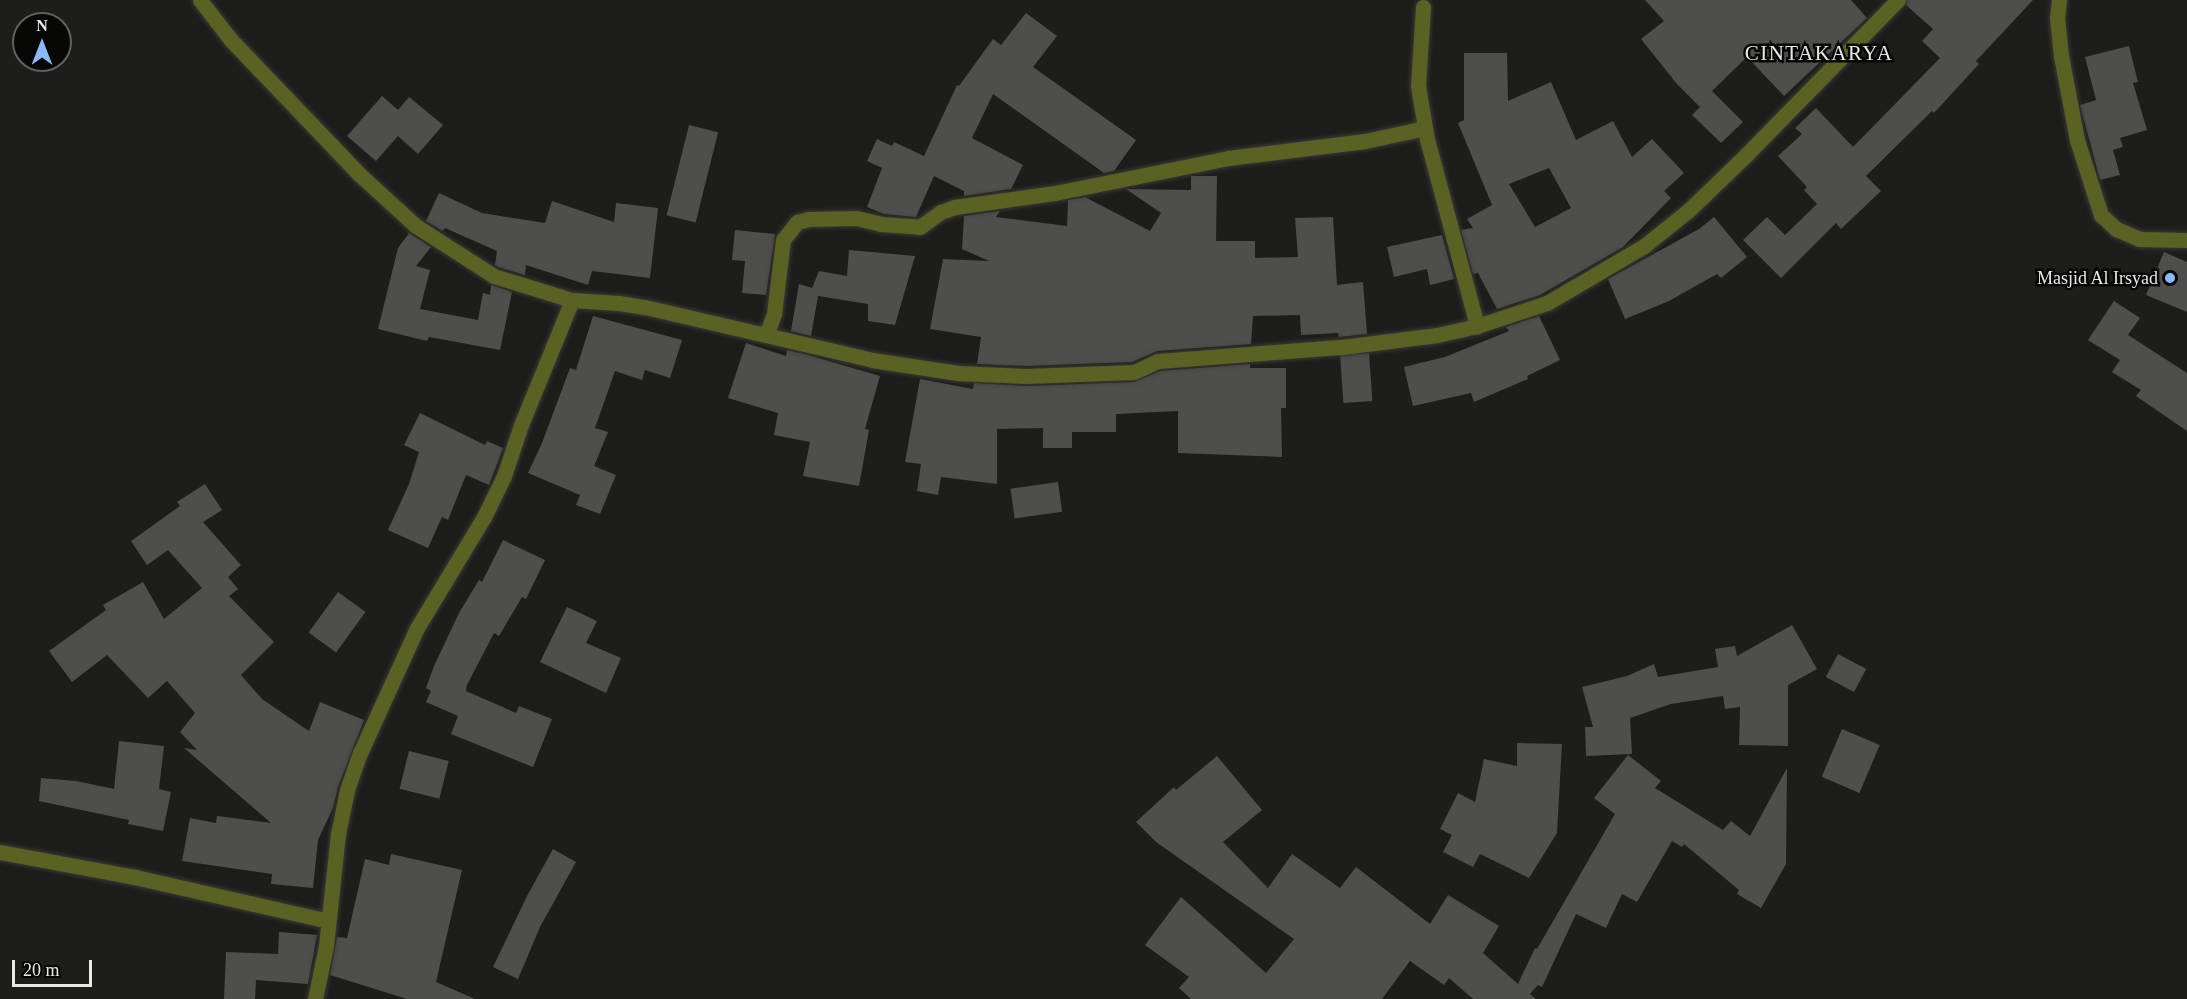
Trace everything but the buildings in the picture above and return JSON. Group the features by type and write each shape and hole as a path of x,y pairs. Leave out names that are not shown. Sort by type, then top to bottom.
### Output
{"street":[{"path":"200,0 247,57 359,174 416,226 494,276 572,300 619,303 872,360 958,373 1081,376 1134,372 1158,361 1342,347 1437,335 1477,326 1547,303 1644,246 1689,210 1898,0"},
{"path":"2059,0 2061,56 2077,140 2101,215 2116,228 2139,239 2187,240"},
{"path":"1423,8 1418,86 1425,128 1477,326"},
{"path":"766,335 774,314 783,240 797,222 808,219 855,218 881,224 920,227 940,212 955,207 1055,193 1228,158 1365,141 1425,128"},
{"path":"315,999 326,946 338,834 347,790 360,753 417,628 484,517 504,476 521,425 572,300"},
{"path":"0,852 135,877 328,921"}],"place":[{"name":"Masjid Al Irsyad","path":"2170,278"}],"district":[{"name":"CINTAKARYA","path":"1819,53"}]}
